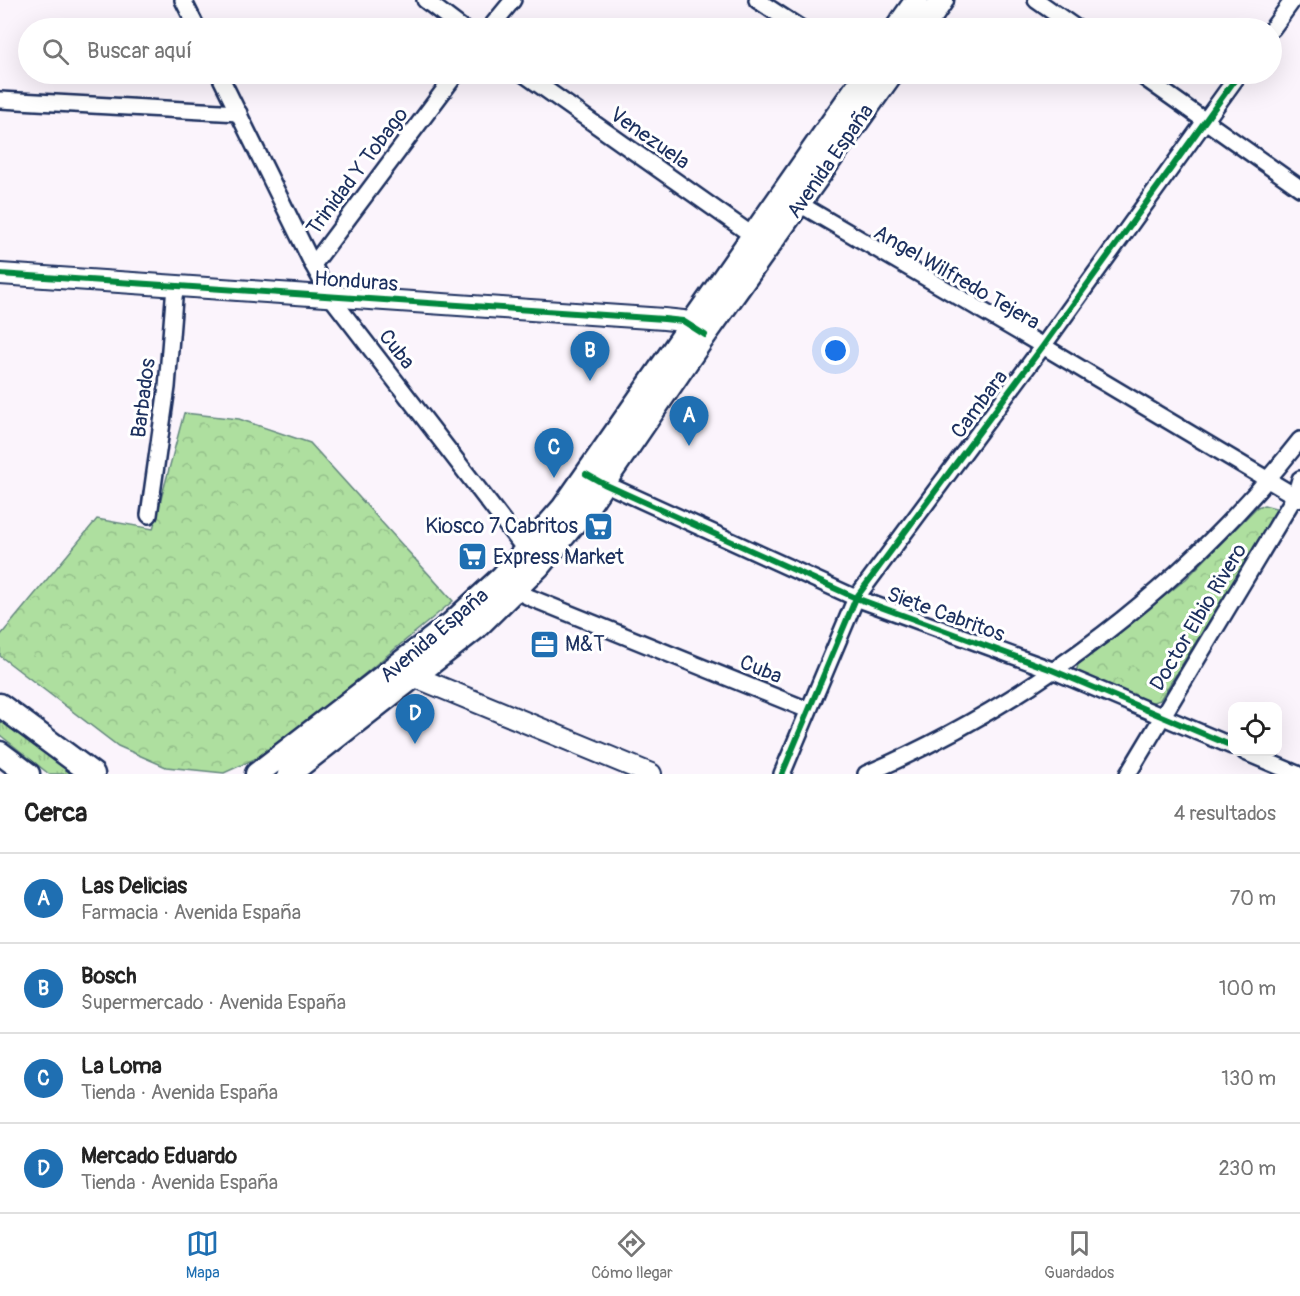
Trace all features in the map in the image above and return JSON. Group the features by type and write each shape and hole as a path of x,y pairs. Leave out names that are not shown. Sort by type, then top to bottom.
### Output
{"main road":[{"path":"904,18 917,0"},
{"path":"929,18 942,0"},
{"name":"Avenida España","path":"257,774 404,672 477,627 509,584 532,559 586,509 595,479 871,84"},
{"name":"Avenida España","path":"289,774 404,672"},
{"path":"0,705 93,774"},
{"path":"0,753 24,773"}],"street":[{"path":"183,0 192,18"},
{"path":"425,0 449,18"},
{"path":"498,18 513,0"},
{"path":"757,0 785,18"},
{"path":"1036,0 1062,18"},
{"path":"1280,18 1293,0"},
{"name":"Cuba","path":"224,84 313,266 330,296 532,559"},
{"name":"Trinidad Y Tobago","path":"313,266 449,84"},
{"name":"Venezuela","path":"538,84 761,242"},
{"path":"1153,84 1300,188"},
{"name":"Cambara","path":"782,774 856,598 1043,346 1232,84"},
{"path":"0,99 239,113"},
{"name":"Angel Wilfredo Tejera","path":"791,199 1297,498"},
{"name":"Honduras","path":"0,274 664,319 683,321 698,330"},
{"name":"Barbados","path":"149,515 167,387 176,286"},
{"path":"866,774 963,728 1008,701 1080,652 1181,570 1269,480 1300,440"},
{"name":"Siete Cabritos","path":"595,479 856,598 1052,670 1228,744"},
{"name":"Doctor Elbio Rivero","path":"1128,774 1297,498 1300,479"},
{"name":"Cuba","path":"509,584 808,710"},
{"path":"404,672 651,774"},
{"path":"1254,756 1297,774"}],"green space":[{"path":"184,413 239,419 310,443 453,601 270,752 224,773 166,767 118,746 0,656 0,636 97,519 153,529"},
{"path":"1264,505 1279,509 1160,700 1150,703 1080,676 1076,672 1078,665 1186,579 1257,507"},
{"path":"0,716 74,774 49,774 0,735"}],"cycle path":[{"path":"782,774 856,598 1043,346 1232,84"},
{"path":"0,274 664,319 683,321 705,335"},
{"path":"586,474 856,598 1052,670 1228,744"}],"place":[{"name":"Bosch","path":"590,381"},
{"name":"Las Delicias","path":"689,446"},
{"name":"La Loma","path":"554,478"},
{"name":"Kiosco 7 Cabritos","path":"599,526"},
{"name":"Express Market","path":"472,557"},
{"name":"M&T","path":"544,644"},
{"name":"Mercado Eduardo","path":"415,744"}]}
